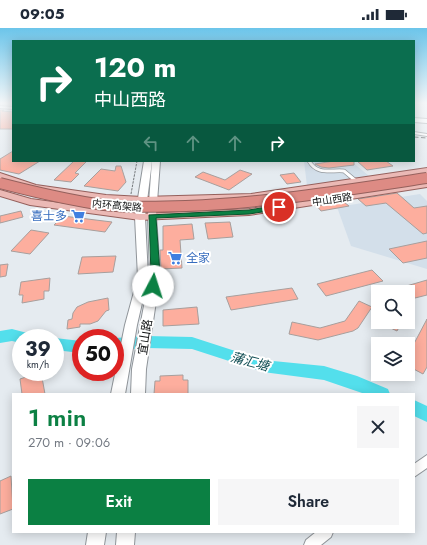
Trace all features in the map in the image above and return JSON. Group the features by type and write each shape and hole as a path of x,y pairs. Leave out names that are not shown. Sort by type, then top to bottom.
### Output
{"highway":[{"name":"内环高架路","path":"0,183 84,202 140,208 250,202 427,178"},
{"name":"内环高架路","path":"0,188 82,206 143,213 261,207 427,184"}],"main road":[{"name":"宜山路","path":"118,393 131,325 143,277 138,197 148,162"},
{"name":"宜山路","path":"138,393 140,369 155,274 152,216 156,162"},
{"name":"中山西路","path":"0,176 35,187 106,198 138,197 154,200 251,197 427,171"},
{"name":"中山西路","path":"0,193 30,202 140,217 249,212 427,184"},
{"path":"95,545 97,533"},
{"path":"125,545 126,533"}],"street":[{"path":"415,134 427,135"},
{"path":"415,471 427,461"},
{"path":"311,545 325,533"}],"lane":[{"path":"310,162 317,170 324,173 344,171 357,182"}],"path":[{"path":"137,162 131,194 138,197"}],"shaded area":[{"path":"304,162 352,162 369,176 307,186"},
{"path":"420,194 427,201 427,269 351,246 337,207"}],"building":[{"path":"0,127 12,127 12,129 0,129"},
{"path":"12,152 12,162 38,162 19,174 0,170 0,159"},
{"path":"73,162 86,162 75,173 79,174 71,182 54,180"},
{"path":"328,162 354,162 354,165 329,168 321,167 315,164"},
{"path":"358,162 387,162 393,166 367,170"},
{"path":"116,166 121,166 126,182 118,191 84,186 101,169 115,171"},
{"path":"240,170 252,174 229,190 195,177 203,172 225,180"},
{"path":"294,173 301,182 287,184 280,175"},
{"path":"397,193 414,208 427,206 427,233 423,234 386,203 366,206 358,199"},
{"path":"344,202 349,206 321,211 317,206"},
{"path":"21,211 23,217 0,223 0,216"},
{"path":"63,216 112,222 105,232 54,225"},
{"path":"230,222 233,237 208,239 205,223"},
{"path":"192,224 194,239 180,240 182,268 161,269 160,250 163,250 163,226"},
{"path":"31,230 49,233 30,254 11,251"},
{"path":"427,241 427,258 403,263 389,249"},
{"path":"116,256 113,272 78,274 82,257"},
{"path":"8,264 6,276 0,277 0,265"},
{"path":"372,270 383,281 326,296 317,284"},
{"path":"50,278 49,291 44,291 44,299 22,303 23,295 19,295 21,282"},
{"path":"427,280 427,295 415,298 415,285 410,285"},
{"path":"292,288 298,299 231,310 226,297"},
{"path":"108,298 109,310 106,311 98,321 90,324 80,324 80,327 67,329 68,320 72,319 73,313 77,307 88,302"},
{"path":"359,301 371,307 358,328 353,331 318,340 289,334 292,322 320,328 345,321"},
{"path":"197,307 199,324 163,326 163,310"},
{"path":"427,319 427,367 423,374 415,370 415,342"},
{"path":"183,375 183,380 188,380 188,393 154,393 155,381 160,381 160,376"},
{"path":"20,381 43,381 45,393 22,393"},
{"path":"11,476 12,509 0,514 0,481"}],"waterway":[{"name":"蒲汇塘","path":"0,337 12,335"},
{"name":"蒲汇塘","path":"124,343 147,342 192,343 263,366 324,373 357,383 380,393"},
{"name":"蒲汇塘","path":"64,345 72,346"},
{"name":"蒲汇塘","path":"415,408 427,414"}],"railway":[{"path":"415,137 427,138"}],"place":[{"name":"喜士多","path":"78,216"},
{"name":"全家","path":"175,258"}],"route":[{"path":"153,286 155,274 152,216 249,212 279,207"}]}
